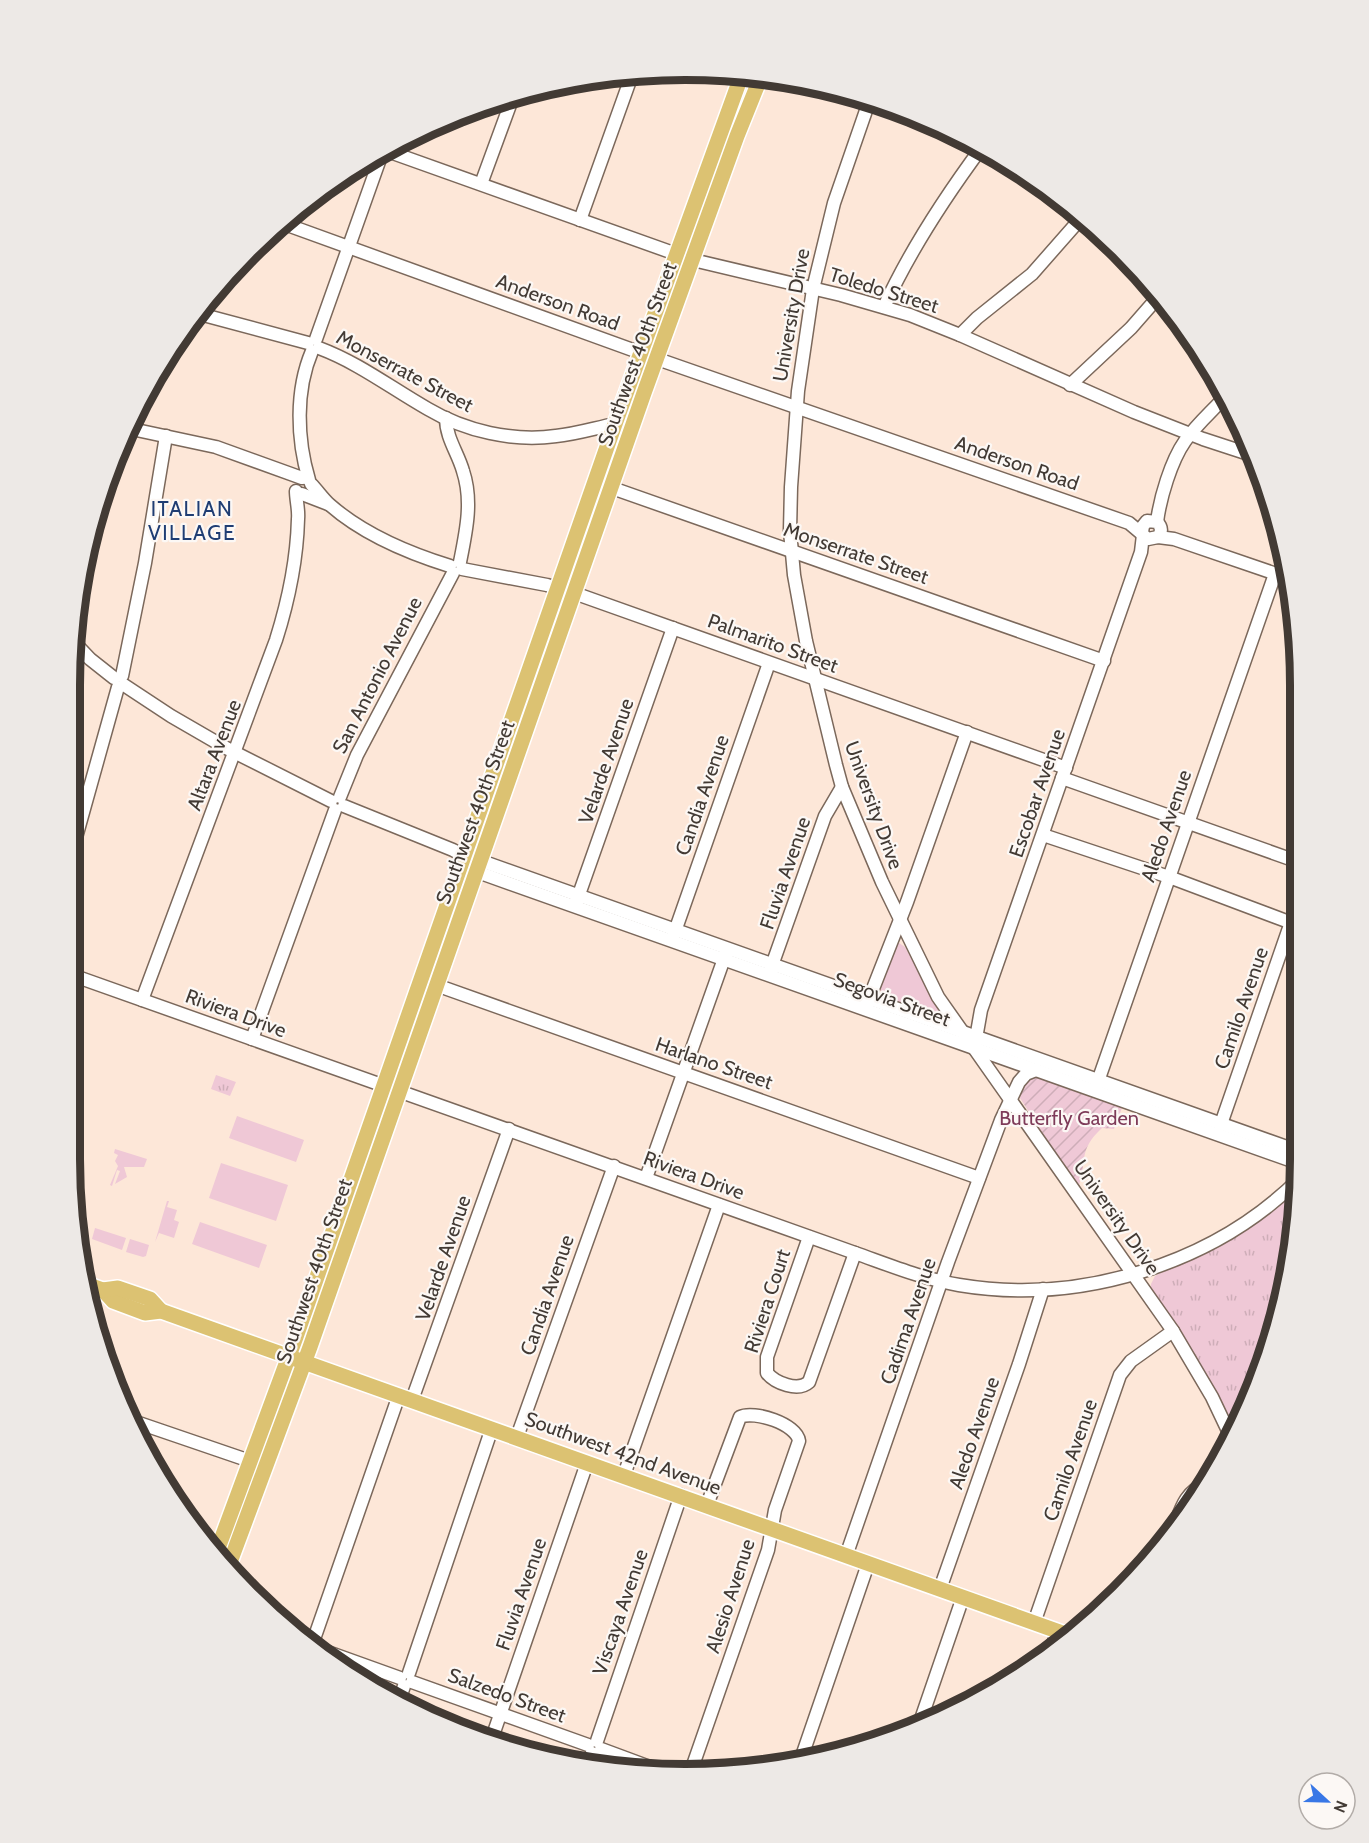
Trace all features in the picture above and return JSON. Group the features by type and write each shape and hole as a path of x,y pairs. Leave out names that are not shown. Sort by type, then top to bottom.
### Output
{"main road":[{"name":"Southwest 40th Street","path":"219,1544 384,1086 615,424 739,83"},
{"name":"Southwest 40th Street","path":"231,1559 304,1362 657,358 758,84"},
{"name":"Southwest 42nd Avenue","path":"93,1287 103,1290 118,1288 150,1299 161,1311 681,1495 1060,1632"}],"street":[{"path":"580,220 629,83"},
{"path":"481,184 510,106"},
{"name":"University Drive","path":"867,108 834,203 813,289 796,406 791,487 791,550 799,603 814,679 842,787 878,874 935,991 961,1031 975,1043 1010,1100 1173,1331 1208,1388 1226,1427"},
{"name":"Toledo Street","path":"393,155 693,260 884,307 960,335 1070,385 1190,434 1242,452"},
{"path":"884,307 898,277 930,222 976,155"},
{"name":"Altara Avenue","path":"142,1000 279,631 294,561 299,516 302,486 301,400 305,372 348,246 380,162"},
{"path":"960,335 977,318 1032,274 1076,224"},
{"name":"Anderson Road","path":"291,226 657,358 1151,530"},
{"path":"1070,385 1131,328 1153,303"},
{"name":"Monserrate Street","path":"205,316 314,345 368,371 446,418 488,432 524,437 557,436 615,424"},
{"path":"1219,403 1190,434 1176,460 1151,530 1279,575"},
{"name":"San Antonio Avenue","path":"252,1039 337,804 360,750 456,568 468,517 468,493 463,470 449,436 446,418"},
{"name":"Palmarito Street","path":"136,430 216,447 273,468 358,525 393,544 456,568 574,593 967,732 1188,822 1290,859"},
{"path":"80,823 119,682 138,598 166,436"},
{"name":"Monserrate Street","path":"595,482 1104,661"},
{"name":"Escobar Avenue","path":"975,1043 981,1010 1141,551 1151,530"},
{"name":"Aledo Avenue","path":"1096,1086 1275,574"},
{"name":"Velarde Avenue","path":"577,901 673,628"},
{"name":"Segovia Street","path":"81,649 100,668 119,682 171,716 235,753 337,804 464,855 478,864 483,874 577,901 673,935 1096,1086 1290,1160"},
{"name":"Candia Avenue","path":"673,935 769,663"},
{"path":"867,1004 900,920 967,732"},
{"name":"Fluvia Avenue","path":"771,970 825,816 842,787"},
{"path":"1043,835 1169,877 1290,922"},
{"name":"Camilo Avenue","path":"1221,1124 1290,935"},
{"path":"646,1178 725,954"},
{"name":"Riviera Drive","path":"80,978 809,1237 942,1281 1001,1289 1043,1288 1083,1285 1132,1275 1177,1259 1223,1236 1257,1215 1289,1188"},
{"name":"Harlano Street","path":"436,986 979,1178"},
{"name":"Segovia Street","path":"867,1004 961,1031"},
{"name":"Segovia Street","path":"975,1043 1036,1070 1221,1124 1290,1148"},
{"name":"Cadima Avenue","path":"846,1556 979,1178 1010,1100 1022,1078 1036,1070"},
{"name":"Velarde Avenue","path":"318,1639 406,1398 509,1129"},
{"name":"Candia Avenue","path":"518,1437 614,1166"},
{"path":"624,1475 719,1205"},
{"name":"Riviera Court","path":"809,1237 766,1363 768,1376 786,1384 801,1388 811,1379 855,1253"},
{"name":"Aledo Avenue","path":"940,1589 1043,1288"},
{"name":"Camilo Avenue","path":"1034,1623 1123,1369 1173,1331"},
{"name":"Alesio Avenue","path":"694,1764 768,1550 775,1510 798,1446 799,1436 788,1427 768,1419 752,1415 742,1416 736,1423 707,1505"},
{"path":"141,1424 250,1461"},
{"path":"402,1693 492,1428"},
{"name":"Fluvia Avenue","path":"494,1732 587,1463"},
{"name":"Viscaya Avenue","path":"593,1751 681,1495"},
{"path":"803,1752 868,1564"},
{"path":"923,1714 963,1597"},
{"name":"Salzedo Street","path":"333,1651 593,1751 622,1760"}],"green space":[{"path":"899,943 905,947 941,1011 940,1015 936,1017 883,998 882,979 896,945"},
{"path":"216,1075 236,1082 230,1096 211,1089"},
{"name":"Butterfly Garden","path":"1037,1075 1123,1105 1114,1129 1102,1128 1089,1143 1078,1188 1018,1095 1025,1081"},
{"path":"237,1116 304,1140 296,1162 229,1138"},
{"path":"115,1149 147,1159 144,1167 124,1167 127,1177 115,1184 120,1171 117,1170 112,1186 110,1185 118,1166 115,1161 118,1155 114,1153"},
{"path":"221,1163 288,1185 276,1221 209,1198"},
{"path":"1288,1195 1278,1277 1269,1315 1257,1353 1229,1422 1187,1346 1151,1289 1155,1276"},
{"path":"167,1201 169,1201 167,1207 177,1210 174,1220 179,1222 174,1238 159,1233 155,1242"},
{"path":"200,1222 267,1245 259,1268 192,1244"},
{"path":"95,1228 126,1238 122,1250 92,1239"},
{"path":"130,1239 149,1245 146,1256 126,1252"}],"district":[{"name":"ITALIAN VILLAGE","path":"192,521"}]}
